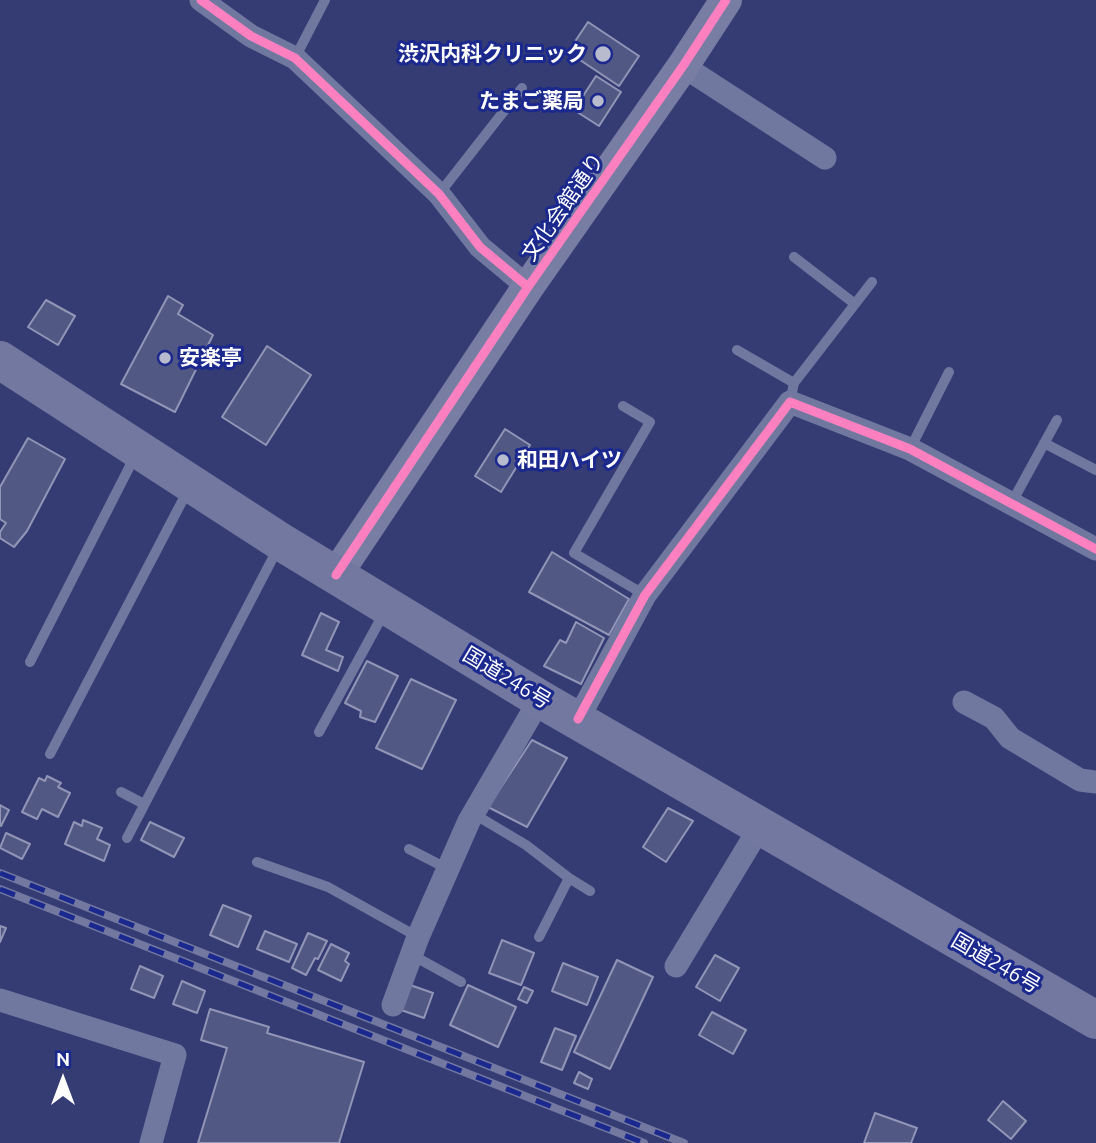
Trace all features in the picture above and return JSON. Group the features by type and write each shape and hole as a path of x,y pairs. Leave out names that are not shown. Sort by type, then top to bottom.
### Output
{"highway":[{"name":"国道246号","path":"0,360 281,542 540,699 1096,1020"}],"street":[{"path":"201,0 251,36 295,58 439,194 480,247 528,288"},
{"name":"文化会館通り","path":"336,575 528,288 726,0"},
{"path":"683,66 825,158"},
{"path":"578,719 645,595 792,393 910,449 1096,549"},
{"path":"393,1005 415,946 469,821 540,699"},
{"path":"964,702 994,718 1010,738 1080,780 1096,782"},
{"path":"676,966 760,827"},
{"path":"0,1000 176,1055 151,1143"}],"lane":[{"path":"295,58 325,0"},
{"path":"439,194 522,88"},
{"path":"794,257 855,304"},
{"path":"737,350 792,393 872,282"},
{"path":"910,449 949,372"},
{"path":"623,406 650,422 574,552 645,595"},
{"path":"1011,504 1057,420"},
{"path":"1044,443 1096,470"},
{"path":"30,663 137,450"},
{"path":"50,754 190,484"},
{"path":"127,838 281,542"},
{"path":"319,732 388,606"},
{"path":"121,792 144,804"},
{"path":"474,814 526,845 590,891"},
{"path":"409,849 448,869"},
{"path":"257,862 328,887 415,946 461,982"},
{"path":"539,937 569,878"}],"building":[{"name":"渋沢内科クリニック","path":"588,22 639,56 619,86 568,52"},
{"name":"たまご薬局","path":"596,76 621,92 599,126 574,110"},
{"path":"168,296 183,305 178,314 213,335 175,412 121,384"},
{"path":"46,300 75,316 58,345 28,327"},
{"path":"267,346 311,375 266,445 222,417"},
{"name":"和田ハイツ","path":"505,429 530,445 501,492 475,476"},
{"path":"28,438 65,459 27,531 14,547 0,538 0,532 6,523 0,519 0,487"},
{"path":"552,552 629,599 609,635 529,592"},
{"path":"321,613 339,622 326,650 343,657 338,671 302,655"},
{"path":"576,622 604,638 581,684 544,666 560,640 566,643"},
{"path":"367,661 398,676 375,722 360,717 361,711 345,703"},
{"path":"411,679 456,700 422,769 376,748"},
{"path":"532,740 567,758 527,827 488,807"},
{"path":"47,776 61,783 58,787 70,793 58,817 42,809 37,819 22,812 39,778 45,781"},
{"path":"0,805 9,810 1,826 0,825"},
{"path":"668,808 693,821 666,862 643,847"},
{"path":"83,820 102,828 97,839 110,845 104,861 65,844 74,822 82,826"},
{"path":"150,822 184,838 174,857 141,840"},
{"path":"6,833 30,844 22,859 0,848"},
{"path":"223,905 251,916 238,947 210,935"},
{"path":"0,926 6,928 0,942"},
{"path":"265,931 297,944 289,962 257,949"},
{"path":"308,933 327,941 306,975 292,968"},
{"path":"502,940 534,953 521,985 489,973"},
{"path":"331,944 349,953 345,961 349,964 341,981 318,970"},
{"path":"715,955 739,968 720,1001 696,987"},
{"path":"617,960 653,977 610,1069 574,1052"},
{"path":"563,963 598,977 587,1005 552,991"},
{"path":"140,966 163,976 154,998 131,989"},
{"path":"182,981 205,991 197,1013 173,1004"},
{"path":"410,985 433,993 424,1018 401,1010"},
{"path":"468,985 516,1007 498,1047 450,1025"},
{"path":"524,987 533,991 527,1003 518,999"},
{"path":"210,1009 269,1027 267,1033 364,1062 339,1143 198,1143 227,1048 201,1040"},
{"path":"712,1012 746,1030 733,1054 699,1035"},
{"path":"555,1028 576,1036 562,1070 541,1062"},
{"path":"579,1072 592,1079 588,1089 574,1083"},
{"path":"1003,1101 1026,1121 1011,1139 988,1120"},
{"path":"875,1113 917,1128 911,1143 864,1143"}],"railway":[{"path":"0,873 684,1143"},
{"path":"0,889 644,1143"}],"cycle path":[{"path":"201,0 251,36 295,58 439,194 480,247 528,287"},
{"path":"336,575 528,287 726,0"},
{"path":"578,719 645,595 790,402 910,449 1096,549"}],"place":[{"name":"渋沢内科クリニック","path":"603,54"},
{"name":"たまご薬局","path":"598,101"},
{"name":"安楽亭","path":"165,358"},
{"name":"和田ハイツ","path":"503,460"}]}
